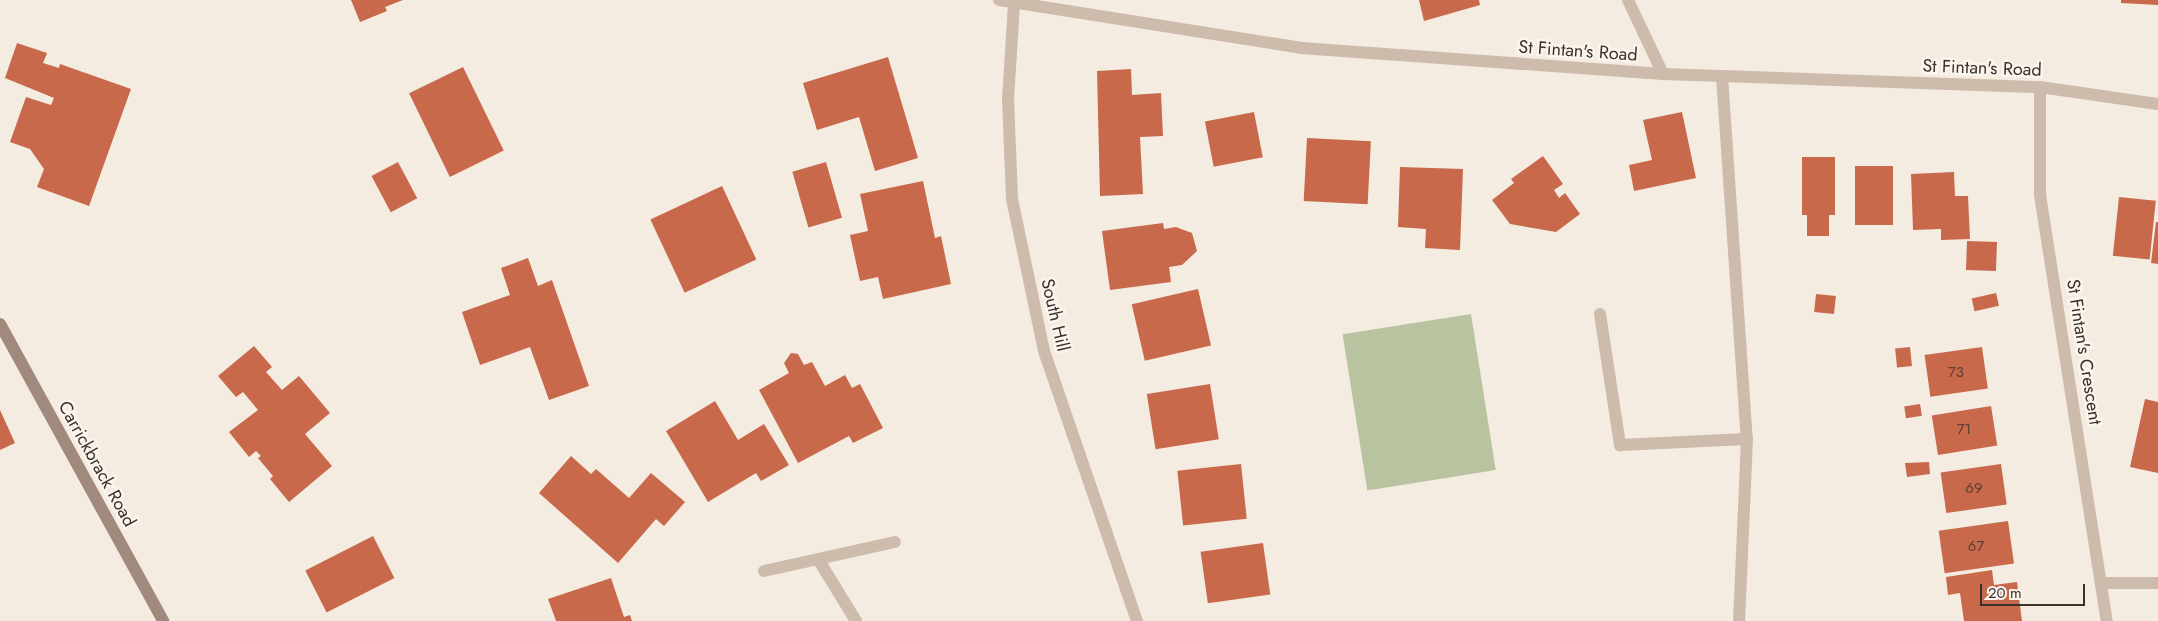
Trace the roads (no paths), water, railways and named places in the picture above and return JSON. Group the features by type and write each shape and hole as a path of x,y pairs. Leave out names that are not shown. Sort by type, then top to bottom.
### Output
{"main road":[{"name":"Carrickbrack Road","path":"0,324 163,621"}],"street":[{"name":"St Fintan's Road","path":"999,0 1014,4 1301,48 1663,74 2040,87 2158,104"},
{"path":"1628,0 1663,74"},
{"name":"South Hill","path":"1014,4 1008,99 1012,199 1044,351 1137,621"},
{"path":"1722,76 1748,439 1739,621"},
{"name":"St Fintan's Crescent","path":"2040,87 2040,195 2108,621"},
{"path":"1600,314 1620,445 1748,439"},
{"path":"764,571 895,542"},
{"path":"818,559 856,621"},
{"path":"2103,583 2158,583"}]}
